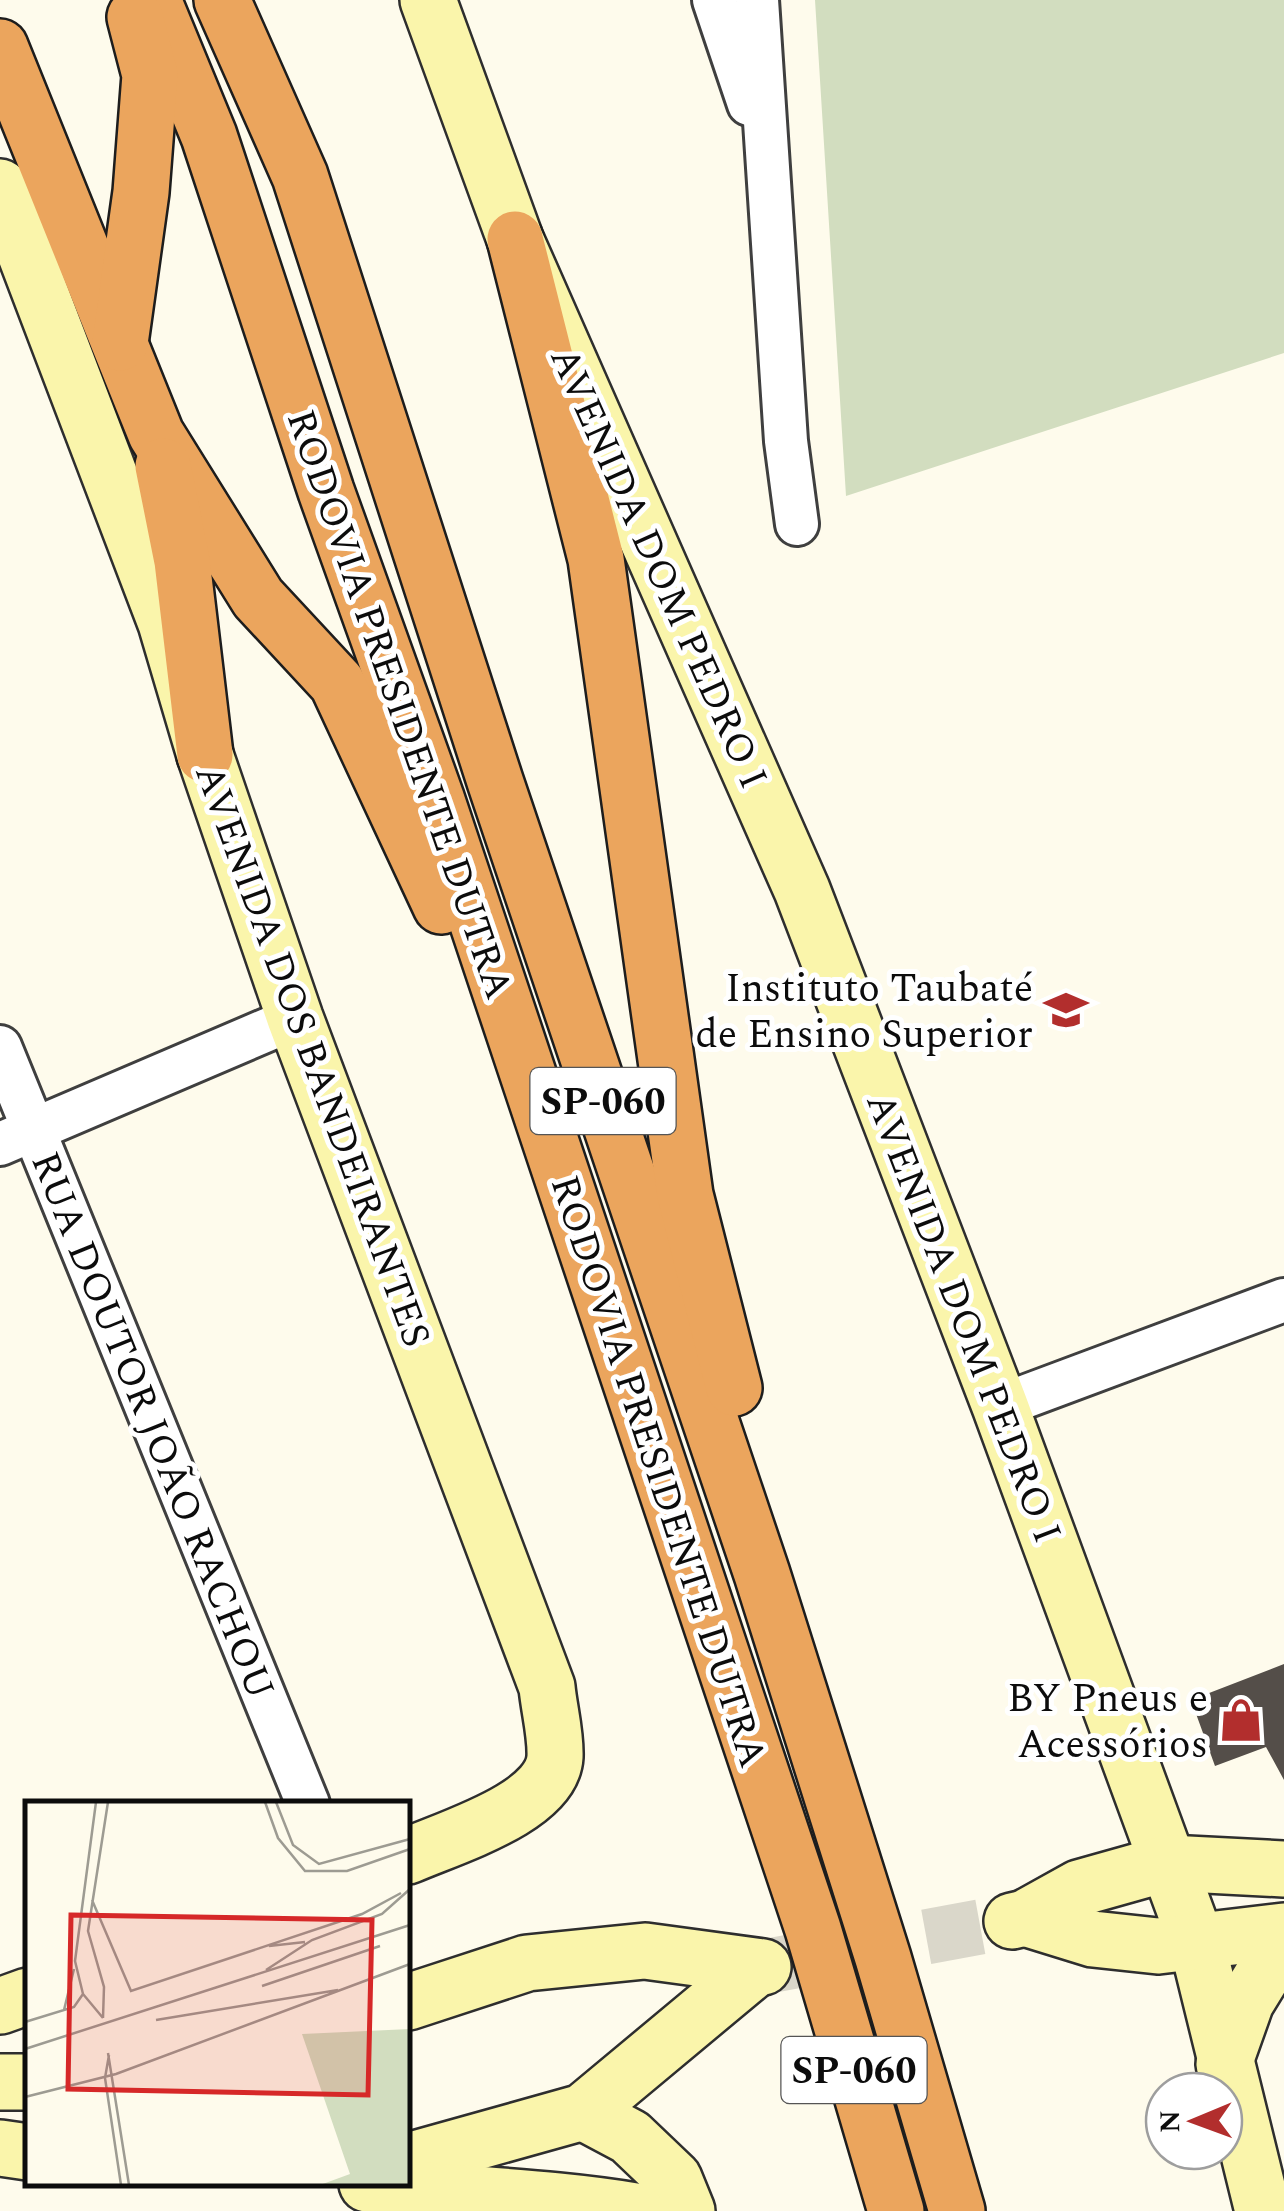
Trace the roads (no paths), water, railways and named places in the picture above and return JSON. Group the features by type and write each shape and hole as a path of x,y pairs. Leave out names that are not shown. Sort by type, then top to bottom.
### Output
{"highway":[{"path":"120,348 141,192 150,75 130,0"},
{"name":"RODOVIA PRESIDENTE DUTRA","path":"153,0 209,136 326,491 436,798 813,1929 896,2211"},
{"name":"RODOVIA PRESIDENTE DUTRA","path":"222,0 300,176 495,781 762,1574 883,1958 957,2211"},
{"path":"0,48 156,434 258,598 337,683 544,1121"},
{"path":"515,238 596,559 685,1196 750,1448 762,1574"},
{"path":"156,434 182,560 205,755"}],"main road":[{"name":"AVENIDA DOM PEDRO I","path":"428,0 515,238 802,890 1000,1406 1197,1944 1262,2211"},
{"name":"AVENIDA DOS BANDEIRANTES","path":"0,187 166,623 205,755 295,1018 547,1687 555,1760 537,1794 419,1859"},
{"path":"1284,1869 1168,1863 1079,1888 1019,1920 1093,1940 1158,1946 1284,1931"},
{"path":"1224,2064 1246,2002 1284,1940"},
{"path":"410,2001 527,1963 645,1951 760,1967 583,2112 430,2188"},
{"path":"0,2006 25,1997"},
{"path":"583,2112 630,2137 674,2179 687,2211"},
{"path":"0,2148 25,2152"},
{"path":"399,2186 581,2202 636,2211"}],"street":[{"path":"714,0 767,157"},
{"path":"757,0 786,441 797,524"},
{"name":"AVENIDA DOS BANDEIRANTES","path":"0,239 63,398 89,421"},
{"path":"17,1138 295,1018"},
{"name":"RUA DOUTOR JOÃO RACHOU","path":"0,1047 17,1138 307,1801"},
{"path":"1000,1406 1284,1300"}],"tunnel":[{"path":"763,1967 1012,1921"}],"place":[{"name":"Instituto Taubaté de Ensino Superior","path":"1066,1010"},
{"name":"BY Pneus e Acessórios","path":"1241,1720"}]}
